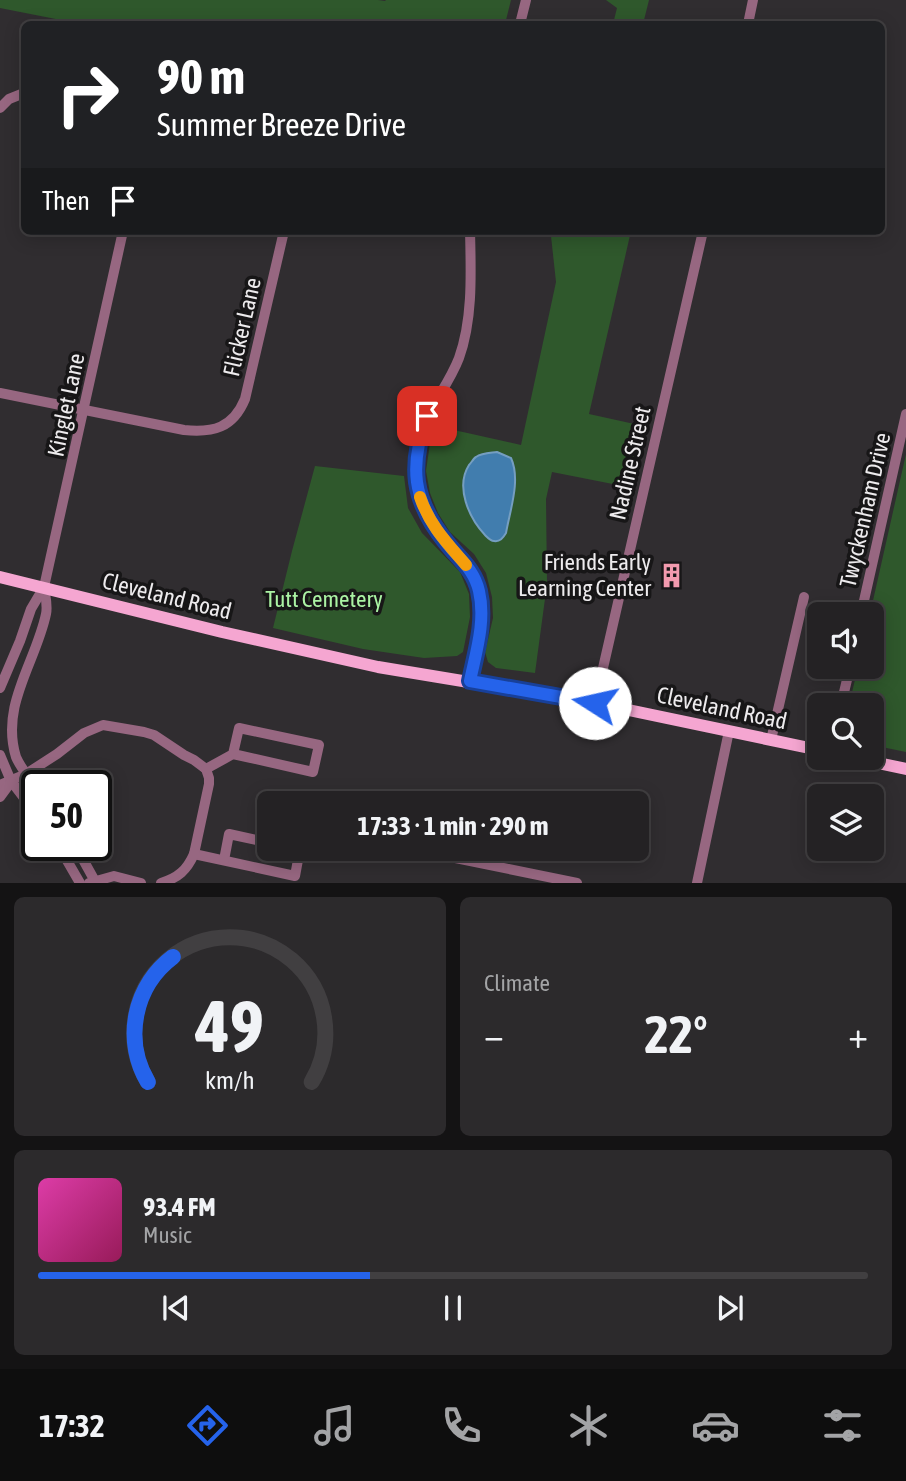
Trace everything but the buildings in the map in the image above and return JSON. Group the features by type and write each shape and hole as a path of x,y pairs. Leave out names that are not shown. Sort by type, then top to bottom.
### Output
{"main road":[{"name":"Cleveland Road","path":"0,577 378,667 595,703 807,748"},
{"path":"884,764 906,769"}],"street":[{"path":"521,21 526,0"},
{"path":"749,21 753,0"},
{"path":"0,108 21,94"},
{"name":"Kinglet Lane","path":"44,587 122,235"},
{"name":"Flicker Lane","path":"85,410 184,430 209,430 225,425 238,413 245,399 283,235"},
{"path":"470,235 471,285 460,357 452,376 427,416 415,468 417,488 432,524 473,573 479,589 482,622 470,681"},
{"name":"Nadine Street","path":"595,703 702,235"},
{"path":"0,393 85,410"},
{"name":"Twyckenham Drive","path":"864,602 906,414"},
{"path":"0,688 31,609 44,587"},
{"path":"23,770 14,755 5,724 47,611 44,587"},
{"path":"771,740 804,597"},
{"path":"32,770 84,733 103,725 154,735 206,769 209,784 194,855 182,873 162,883"},
{"path":"206,769 233,754 313,772 319,745 239,728 233,754"},
{"path":"697,883 729,731"},
{"path":"0,755 11,781 21,794"},
{"path":"0,785 21,776"},
{"path":"0,797 11,781"},
{"path":"223,860 229,834 257,840"},
{"path":"194,855 295,876 298,861"},
{"path":"67,861 80,883"},
{"path":"83,861 94,882 114,876 141,883"},
{"path":"470,861 577,883"}],"green space":[{"path":"0,0 511,0 506,21 66,21 0,8"},
{"path":"606,0 649,0 644,21 614,21 617,8"},
{"path":"551,235 630,235 589,414 648,427 633,488 552,472 546,499 547,584 535,673 496,668 488,662 485,652 493,618 492,597 486,573 474,554 450,532 438,513 430,493 426,471 430,443 436,426 521,445 556,282","holes":["515,480 506,533 491,541 478,527 465,503"]},
{"path":"906,454 906,752 884,747 884,693 852,693 855,679 884,679 884,602 873,602"},
{"name":"Tutt Cemetery","path":"315,466 404,476 408,508 422,533 460,572 469,594 470,617 463,652 457,656 424,658 363,649 273,628"}],"water":[{"path":"497,452 511,458 515,476 506,533 496,541 488,538 474,520 466,502 463,483 469,465 475,458"}],"slow traffic":[{"path":"420,497 432,524 466,565"}],"place":[{"name":"Friends Early Learning Center","path":"671,575"}],"route":[{"path":"427,416 417,450 417,488 432,524 473,573 482,606 482,622 470,681 595,703"}]}
